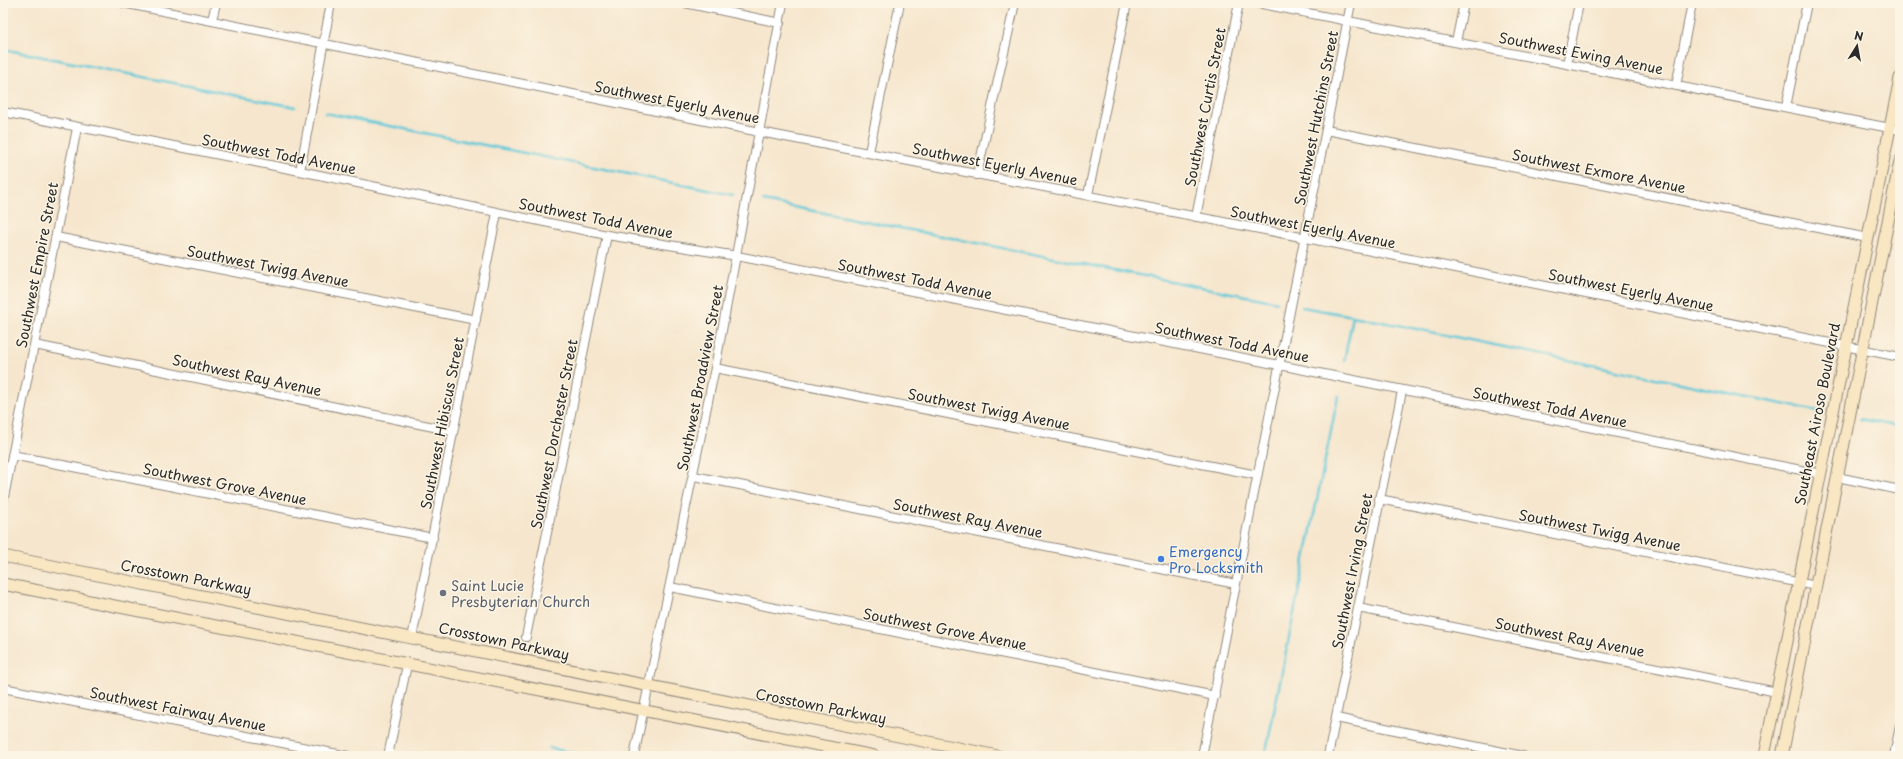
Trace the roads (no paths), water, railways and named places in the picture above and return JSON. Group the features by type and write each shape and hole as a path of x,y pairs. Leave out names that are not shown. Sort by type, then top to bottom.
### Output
{"main road":[{"name":"Southeast Airoso Boulevard","path":"1764,756 1821,474 1845,346 1868,238 1895,129 1900,78"},
{"path":"1782,756 1900,161"},
{"name":"Crosstown Parkway","path":"3,556 998,756"},
{"path":"3,584 874,756"}],"street":[{"name":"Southwest Eyerly Avenue","path":"123,3 760,132 1306,238 1900,357"},
{"path":"212,20 216,3"},
{"path":"300,171 331,3"},
{"path":"685,3 780,22"},
{"name":"Southwest Broadview Street","path":"634,756 716,368 783,3"},
{"path":"869,152 900,3"},
{"path":"977,175 1015,3"},
{"path":"1088,195 1127,3"},
{"name":"Southwest Curtis Street","path":"1196,217 1239,3"},
{"name":"Southwest Ewing Avenue","path":"1257,3 1895,129"},
{"name":"Southwest Hutchins Street","path":"1202,756 1306,238 1351,3"},
{"path":"1456,42 1464,3"},
{"path":"1567,64 1579,3"},
{"path":"1676,86 1692,3"},
{"path":"1786,107 1806,3"},
{"name":"Southwest Todd Avenue","path":"3,112 300,171 607,235 737,256 1821,474"},
{"name":"Southwest Empire Street","path":"3,502 78,128"},
{"name":"Southwest Exmore Avenue","path":"1326,130 1868,238"},
{"name":"Southwest Hibiscus Street","path":"412,638 497,213"},
{"name":"Southwest Dorchester Street","path":"526,637 607,235"},
{"name":"Southwest Twigg Avenue","path":"56,237 476,320"},
{"name":"Southwest Ray Avenue","path":"35,346 453,431"},
{"name":"Southwest Twigg Avenue","path":"716,368 1257,476"},
{"name":"Southwest Irving Street","path":"1328,756 1402,390"},
{"name":"Southwest Grove Avenue","path":"12,455 433,538"},
{"name":"Southwest Ray Avenue","path":"694,476 1236,584"},
{"path":"1837,477 1900,490"},
{"name":"Southwest Twigg Avenue","path":"1379,500 1816,586"},
{"name":"Southwest Grove Avenue","path":"670,587 1215,696"},
{"name":"Southwest Ray Avenue","path":"1358,608 1777,692"},
{"path":"388,756 407,665"},
{"name":"Southwest Fairway Avenue","path":"3,688 348,756"},
{"path":"1336,718 1523,756"},
{"path":"1894,756 1900,726"}],"waterway":[{"path":"3,49 295,107"},
{"path":"325,113 733,195"},
{"path":"763,201 1277,302"},
{"path":"1302,307 1353,316 1822,412"},
{"path":"1344,361 1353,316"},
{"path":"1265,756 1338,396"},
{"path":"1860,419 1900,427"},
{"path":"549,748 587,756"}],"place":[{"name":"Emergency Pro Locksmith","path":"1161,559"},
{"name":"Saint Lucie Presbyterian Church","path":"443,593"}]}
